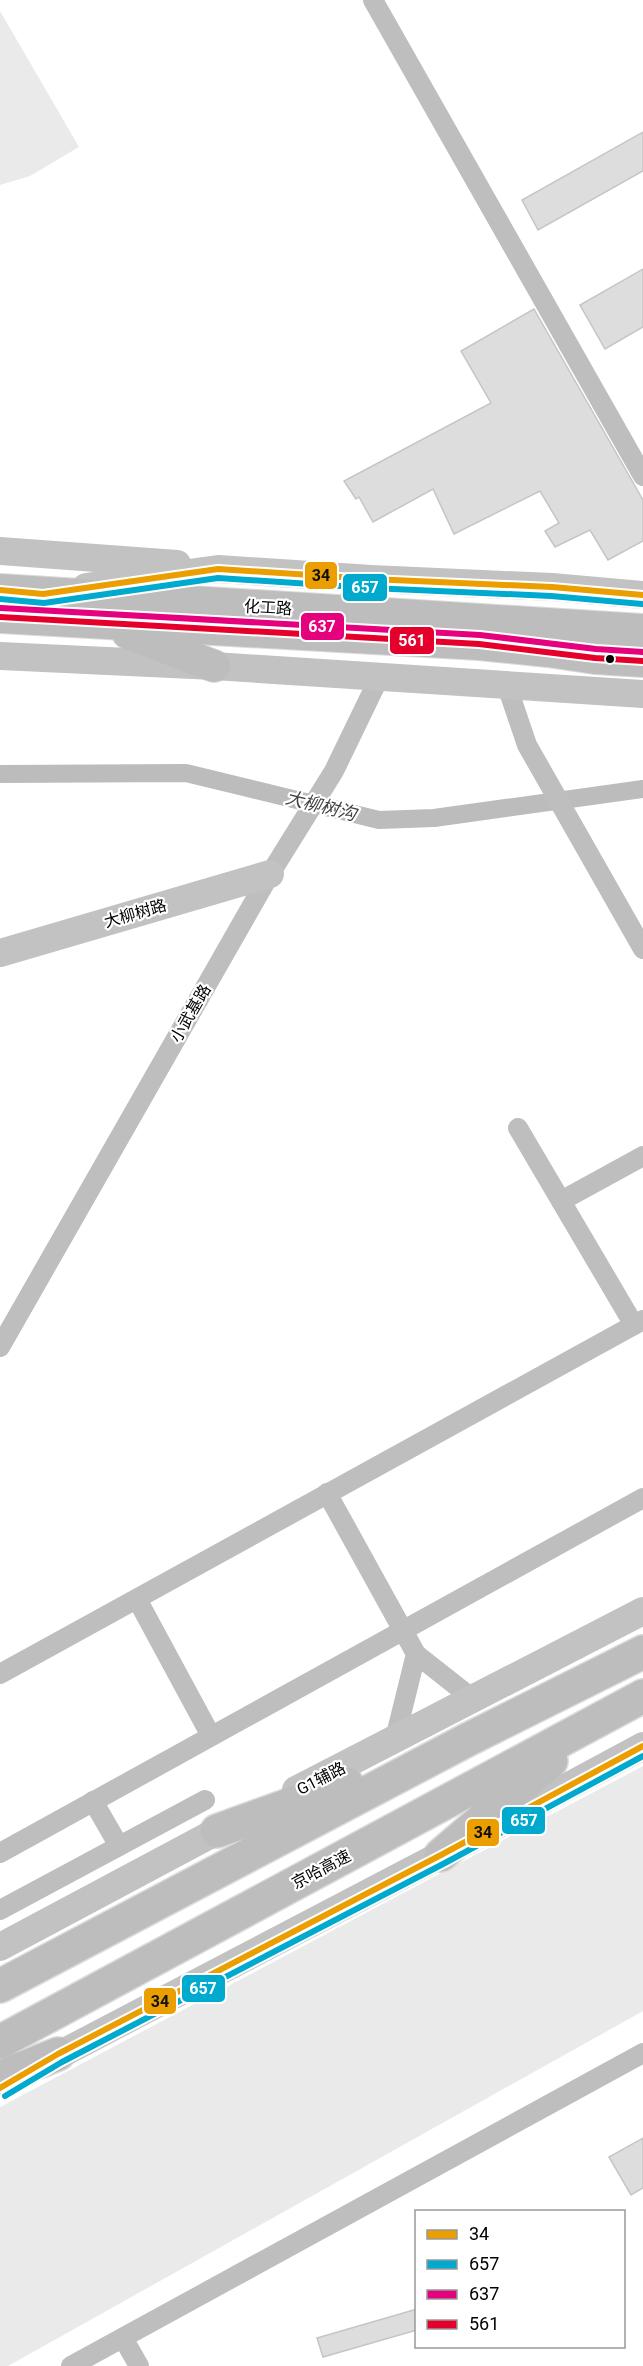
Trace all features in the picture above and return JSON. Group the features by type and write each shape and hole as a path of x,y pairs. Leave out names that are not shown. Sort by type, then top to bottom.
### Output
{"highway":[{"path":"0,1986 467,1740 643,1652"},
{"name":"京哈高速","path":"0,2043 643,1696"},
{"path":"441,1855 602,1718"},
{"path":"217,1831 467,1740"},
{"path":"0,2077 58,2054"}],"main road":[{"name":"化工路","path":"0,590 643,630"},
{"name":"化工路","path":"0,617 479,644 595,658 643,661"},
{"path":"99,622 214,666"}],"street":[{"path":"373,0 643,476"},
{"path":"0,551 146,561 218,569 552,587 643,595"},
{"path":"43,594 218,569"},
{"path":"0,656 214,666 643,694"},
{"name":"小武基路","path":"0,1347 270,874 334,771 379,678"},
{"path":"507,686 527,745 563,812 643,949"},
{"name":"大柳树路","path":"0,953 270,874"},
{"path":"0,1674 638,1322 561,1201 518,1128"},
{"path":"561,1201 643,1156"},
{"path":"327,1493 416,1654 472,1699"},
{"path":"0,1853 643,1498"},
{"path":"137,1599 211,1736"},
{"name":"G1辅路","path":"0,1947 217,1831 643,1611"},
{"path":"394,1740 416,1654"},
{"path":"0,2088 58,2054 441,1855 643,1746"},
{"path":"0,1910 206,1800"},
{"path":"93,1802 119,1846"},
{"path":"71,2366 643,2053"},
{"path":"123,2338 139,2366"}],"shaded area":[{"path":"0,11 79,147 30,176 0,185"},
{"path":"643,1766 643,2011 8,2366 0,2366 0,2107"}],"building":[{"path":"643,132 643,171 538,230 522,200"},
{"path":"643,269 643,327 605,349 580,305"},
{"path":"534,309 643,500 643,541 608,560 590,530 555,547 545,531 559,523 540,491 454,534 433,489 373,522 359,497 356,499 344,481 491,403 461,351"},
{"path":"643,2138 643,2188 631,2195 609,2157"},
{"path":"415,2310 415,2331 323,2357 317,2338"}],"waterway":[{"name":"大柳树沟","path":"0,774 186,773 379,820 434,818 643,789"}],"transit line":[{"name":"34","path":"0,590 43,594 218,569 552,587 643,595"},
{"name":"657","path":"0,599 44,603 218,578 551,596 642,604"},
{"name":"637","path":"1,608 480,635 596,649 643,652"},
{"name":"561","path":"0,617 479,644 595,658 643,661"},
{"name":"34","path":"0,2088 58,2054 441,1855 643,1746"},
{"name":"657","path":"5,2096 62,2062 445,1863 643,1756"}]}
